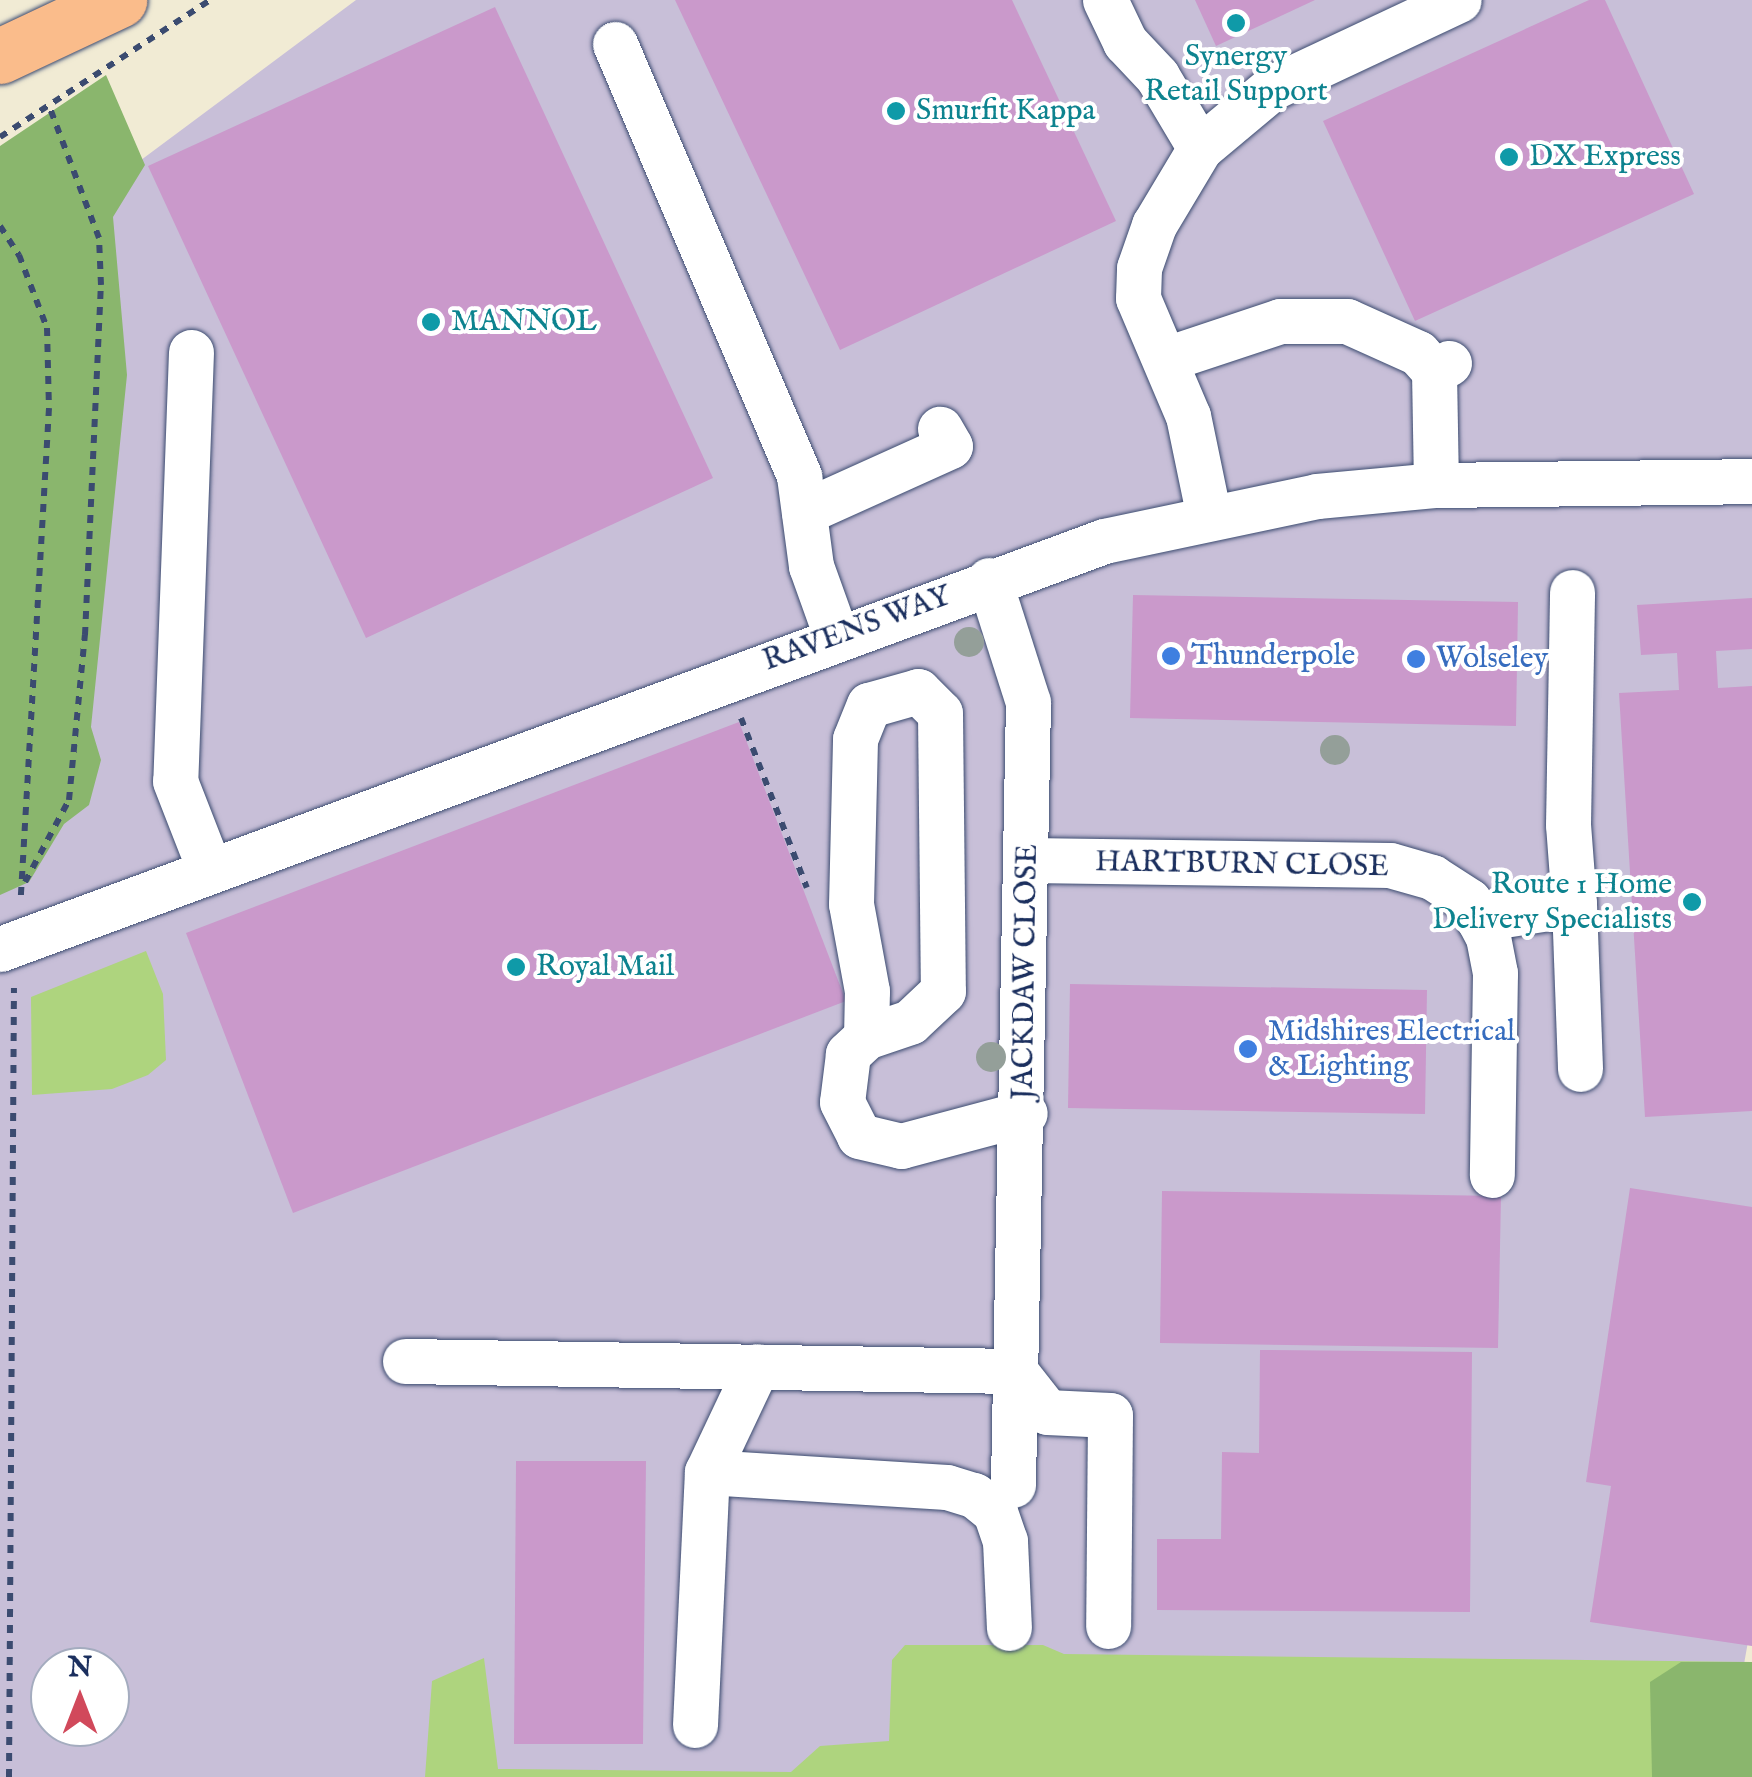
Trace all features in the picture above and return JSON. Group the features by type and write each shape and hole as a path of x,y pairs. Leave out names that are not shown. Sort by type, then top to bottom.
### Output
{"highway":[{"path":"0,43 63,0"},
{"path":"0,56 119,0"}],"street":[{"path":"1104,0 1125,42 1157,76 1200,148"},
{"path":"1209,517 1188,416 1138,298 1139,268 1176,182 1200,148 1273,87 1459,0"},
{"path":"615,44 800,476 811,566 836,636"},
{"path":"1166,359 1280,321 1347,321 1418,353 1442,367 1436,485"},
{"path":"191,352 175,780 209,868"},
{"path":"804,512 950,446 940,429"},
{"name":"RAVENS WAY","path":"7,945 836,636 1104,542 1318,496 1436,485 1752,482"},
{"name":"JACKDAW CLOSE","path":"989,580 1028,702 1025,1114 1014,1371 1014,1485"},
{"path":"1572,592 1568,825 1580,1069"},
{"path":"866,1037 867,991 851,904 854,739 869,705 918,691 940,713 943,991 910,1022 866,1037 848,1054 842,1102 848,1124 875,1144 901,1146 1025,1114"},
{"name":"HARTBURN CLOSE","path":"1028,860 1390,865 1432,877 1468,901 1478,919 1495,973 1492,1175"},
{"path":"1478,919 1574,904"},
{"path":"404,1361 1014,1371 1047,1412 1110,1416 1108,1626"},
{"path":"695,1725 707,1472 757,1366"},
{"path":"707,1472 947,1487 974,1495 995,1512 1005,1541 1008,1628"}],"path":[{"path":"0,137 210,0"},
{"path":"22,888 69,800 85,635 100,285 100,238 49,106"},
{"path":"0,226 19,254 47,328 49,408 22,888 7,945 9,1777"},
{"path":"741,716 814,904"}],"shaded area":[{"path":"356,0 1752,0 1752,1619 1738,1698 936,1777 0,1777 0,247 55,224"}],"green space":[{"path":"106,75 145,165 113,217 127,375 91,727 101,760 89,805 64,824 29,882 0,895 0,146"},
{"path":"146,951 163,994 166,1060 148,1075 112,1089 32,1095 31,997"},
{"path":"905,1645 1043,1645 1064,1654 1752,1662 1752,1777 425,1777 432,1681 484,1658 498,1769 791,1772 820,1746 889,1741 892,1660"},
{"path":"1681,1662 1752,1662 1752,1777 1652,1777 1650,1682"}],"building":[{"name":"Smurfit Kappa","path":"675,0 1012,0 1116,221 840,350"},
{"name":"Synergy Retail Support","path":"1195,0 1315,0 1216,46"},
{"name":"DX Express","path":"1589,0 1605,0 1694,194 1415,321 1323,121"},
{"name":"MANNOL","path":"495,7 713,478 366,638 148,166"},
{"path":"1133,595 1518,602 1516,726 1130,718"},
{"name":"Route 1 Home Delivery Specialists","path":"1752,598 1752,649 1716,651 1718,688 1752,686 1752,1111 1645,1117 1619,693 1679,690 1677,653 1641,655 1637,605"},
{"name":"Royal Mail","path":"739,722 846,1001 293,1213 186,933"},
{"name":"Midshires Electrical & Lighting","path":"1070,984 1427,990 1425,1114 1068,1108"},
{"path":"1630,1188 1752,1207 1752,1646 1590,1622 1611,1486 1586,1482"},
{"path":"1162,1191 1501,1196 1498,1348 1160,1343"},
{"path":"1260,1350 1472,1352 1470,1612 1157,1610 1157,1539 1221,1539 1222,1452 1259,1453"},
{"path":"516,1461 646,1461 643,1744 514,1744"}],"place":[{"name":"Synergy Retail Support","path":"1236,23"},
{"name":"Smurfit Kappa","path":"896,111"},
{"name":"DX Express","path":"1509,157"},
{"name":"MANNOL","path":"431,322"},
{"name":"Thunderpole","path":"1171,656"},
{"name":"Wolseley","path":"1416,659"},
{"name":"Route 1 Home Delivery Specialists","path":"1692,902"},
{"name":"Royal Mail","path":"516,967"},
{"name":"Midshires Electrical & Lighting","path":"1248,1049"}]}
